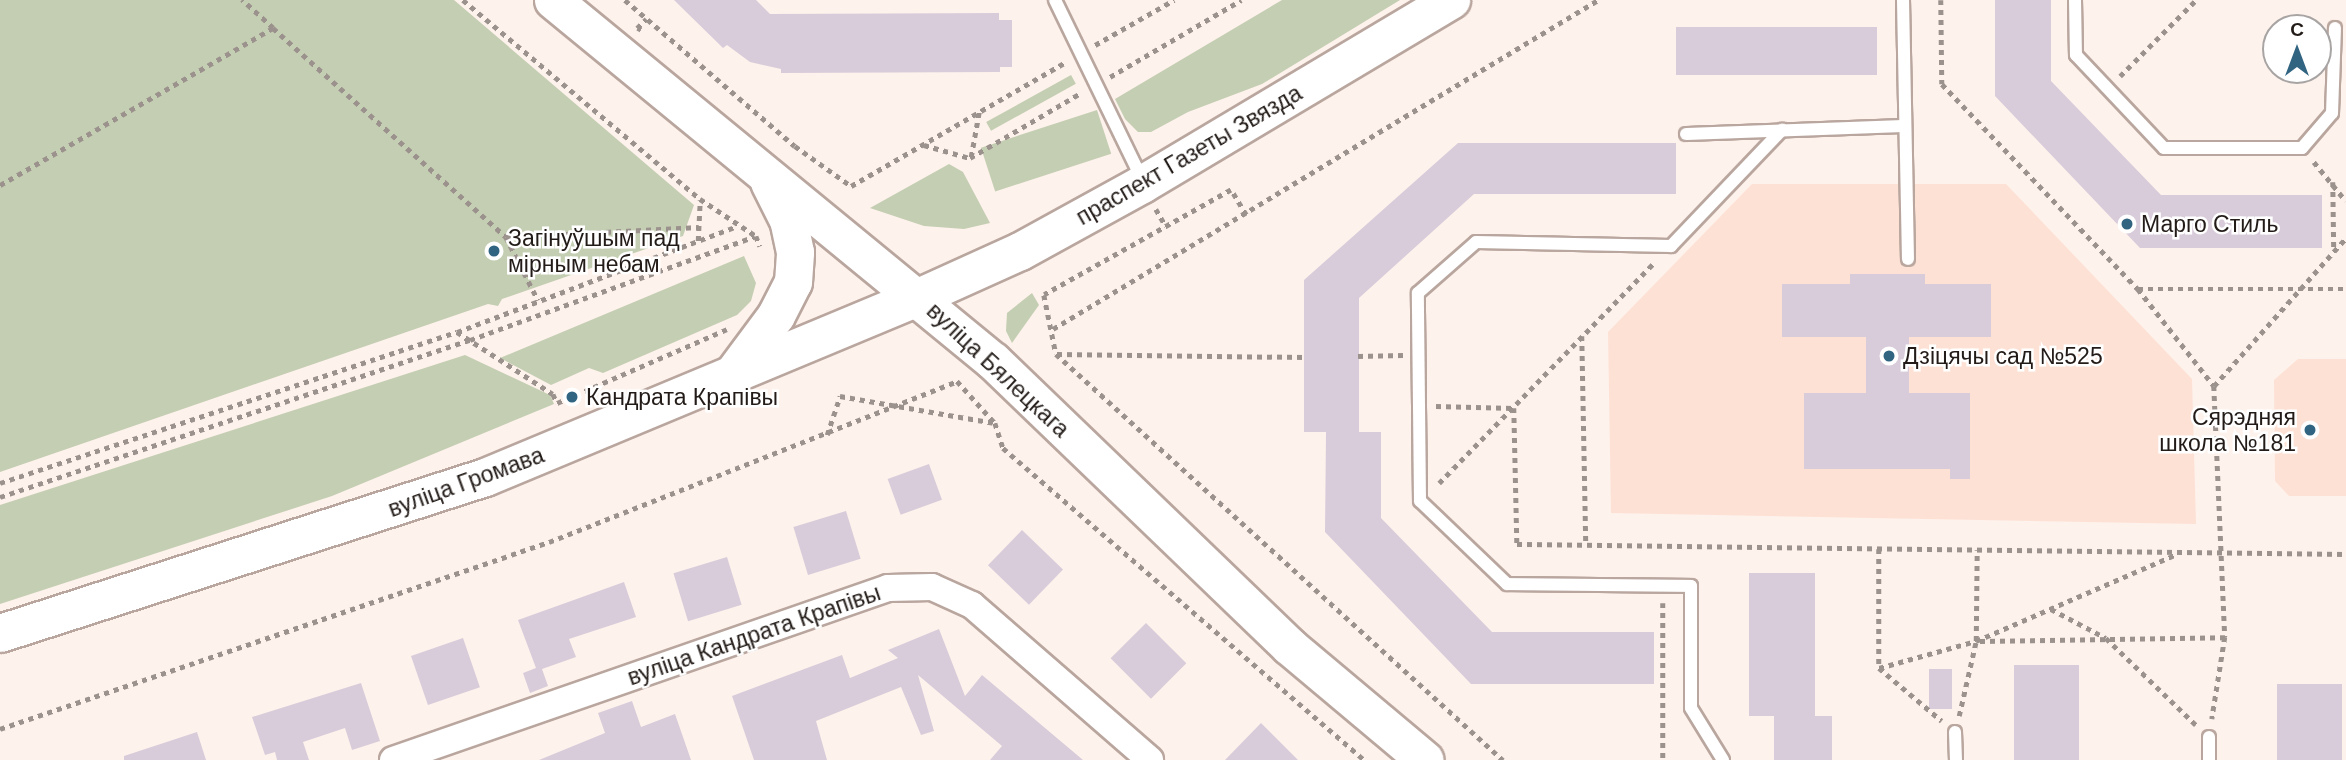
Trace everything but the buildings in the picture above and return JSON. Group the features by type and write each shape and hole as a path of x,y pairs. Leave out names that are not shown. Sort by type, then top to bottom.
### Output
{"main road":[{"name":"вуліца Бялецкага","path":"553,0 776,165 918,297 993,362 1289,646 1425,760"},
{"name":"праспект Газеты Звязда","path":"918,297 1020,251 1144,183 1451,0"},
{"path":"730,377 776,315 793,282 795,252 776,165"},
{"name":"вуліца Громава","path":"0,633 485,477 918,297"}],"street":[{"name":"вуліца Кандрата Крапівы","path":"393,760 888,588 932,587 972,605 1150,760"}],"lane":[{"path":"1055,0 1144,183"},
{"path":"1903,0 1908,259"},
{"path":"2075,0 2076,55 2164,149 2302,149 2332,113 2334,28"},
{"path":"2332,113 2346,113"},
{"path":"1686,134 1904,125"},
{"path":"1723,760 1691,708 1691,586 1507,584 1420,501 1418,293 1476,242 1671,246 1782,130"},
{"path":"1955,732 1956,760"},
{"path":"2209,737 2209,760"}],"path":[{"path":"242,0 506,237 538,300"},
{"path":"463,0 700,199 736,226 756,236 761,248"},
{"path":"625,0 795,146 851,186 1174,0"},
{"path":"1053,329 1246,215 1598,0"},
{"path":"1941,0 1942,84 2138,289 2214,386 2225,637 2209,737"},
{"path":"2106,90 2196,0"},
{"path":"638,28 646,19"},
{"path":"0,185 273,28"},
{"path":"923,145 970,158 979,112"},
{"path":"776,165 795,146"},
{"path":"2302,149 2333,182 2346,201"},
{"path":"2333,182 2334,251"},
{"path":"1246,215 1231,190 1044,295 1056,354 1503,760"},
{"path":"698,241 700,199"},
{"path":"0,483 457,332 736,226"},
{"path":"506,237 699,227"},
{"path":"0,497 470,340 756,236"},
{"path":"2214,386 2346,238"},
{"path":"1420,501 1671,246"},
{"path":"2138,289 2346,289"},
{"path":"457,332 553,394 557,403 732,327"},
{"path":"1582,336 1586,545"},
{"path":"1056,354 1304,357"},
{"path":"1358,356 1418,354"},
{"path":"0,729 549,542 827,436 957,381 995,422 1003,449 1365,760"},
{"path":"827,436 840,396 995,422"},
{"path":"1418,405 1514,408"},
{"path":"1514,408 1517,544 2346,554"},
{"path":"1878,548 1879,668 1955,732 1976,641 1977,550"},
{"path":"1879,668 1976,641 2181,552"},
{"path":"1663,586 1664,760"},
{"path":"2050,609 2106,638 2209,737"},
{"path":"1976,641 2225,637"}],"shaded area":[{"name":"Дзіцячы сад №525","path":"1752,184 2006,184 2192,379 2196,524 1611,513 1608,332"},
{"name":"Сярэдняя школа №181","path":"2298,359 2346,359 2346,496 2289,496 2275,481 2274,380"}],"green space":[{"path":"0,0 454,0 694,205 683,236 502,299 498,306 488,304 0,472"},
{"path":"1282,0 1400,0 1262,84 1188,112 1151,132 1138,132 1125,119 1115,99"},
{"path":"1071,75 1076,84 991,131 986,122"},
{"path":"1097,110 1111,154 995,191 981,148"},
{"path":"949,164 963,172 990,223 964,229 924,226 870,208"},
{"path":"744,256 756,283 751,301 737,315 603,373 589,368 551,385 500,358"},
{"path":"1032,293 1039,305 1012,343 1006,331 1007,313"},
{"path":"465,355 550,395 554,404 332,496 0,604 0,505"}],"place":[{"name":"Марго Стиль","path":"2127,224"},
{"name":"Загінуўшым пад мірным небам","path":"494,251"},
{"name":"Дзіцячы сад №525","path":"1889,356"},
{"name":"Кандрата Крапівы","path":"572,397"},
{"name":"Сярэдняя школа №181","path":"2310,430"}]}
